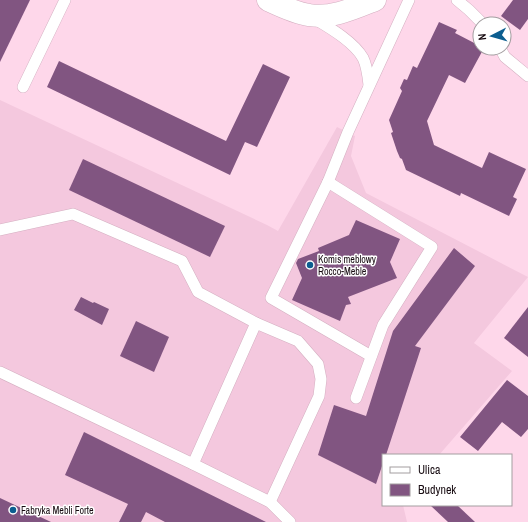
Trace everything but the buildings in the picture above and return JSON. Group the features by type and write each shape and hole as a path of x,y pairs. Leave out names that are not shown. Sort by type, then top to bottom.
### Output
{"street":[{"path":"268,0 296,12 321,16 353,8 375,0"}],"lane":[{"path":"23,87 65,0"},
{"path":"371,356 271,298 328,182 348,132 410,0"},
{"path":"457,0 475,16"},
{"path":"309,15 338,33 358,51 366,66 369,86"},
{"path":"504,56 528,76"},
{"path":"328,182 432,247 383,325 356,398"},
{"path":"0,230 73,214 182,262 198,292 256,323 298,341 318,364 321,379 319,396 270,502"},
{"path":"193,464 256,323"},
{"path":"0,372 270,502 290,522"}],"shaded area":[{"path":"0,100 278,231 337,127 355,136 351,156 366,193 528,277 474,343 512,371 440,454 382,454 382,506 403,506 407,522 0,522"}],"place":[{"name":"Komis meblowy Rocco-Meble","path":"310,265"},
{"name":"Fabryka Mebli Forte","path":"13,510"}]}
